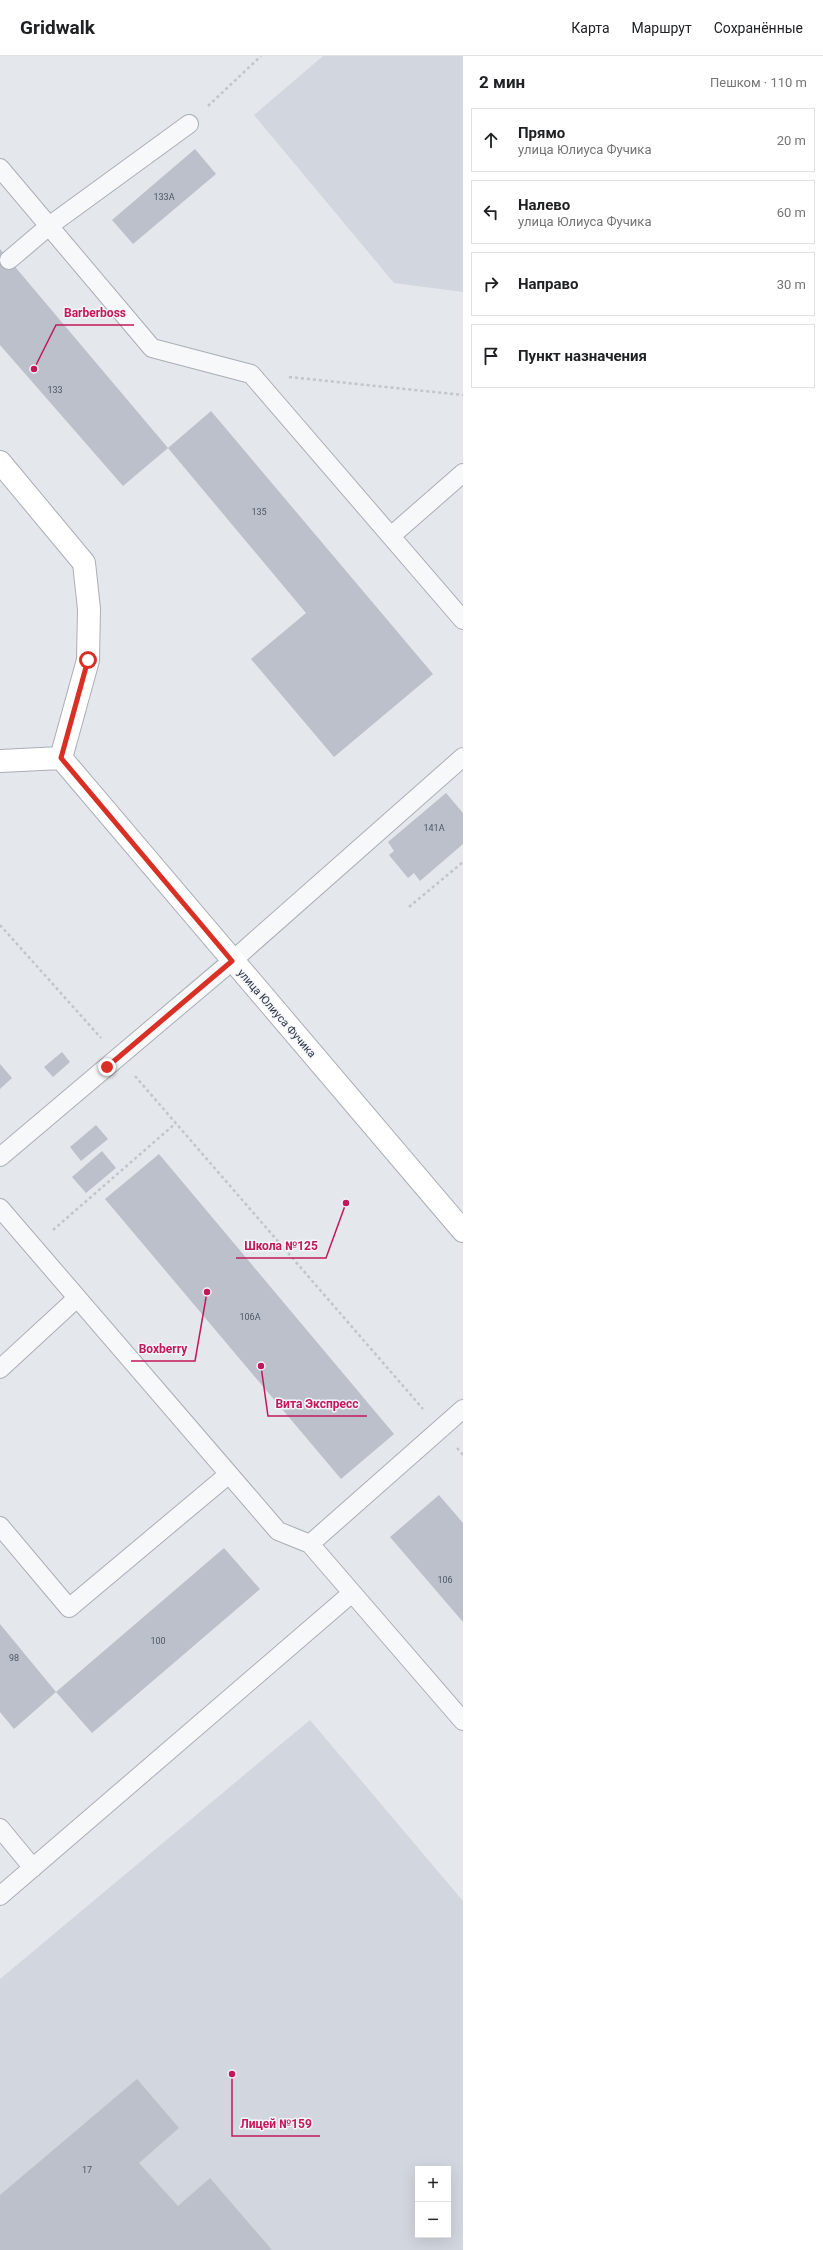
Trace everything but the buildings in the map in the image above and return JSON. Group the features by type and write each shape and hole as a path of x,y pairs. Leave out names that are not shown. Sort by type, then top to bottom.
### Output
{"main road":[{"path":"0,462 84,563 89,610 88,660 61,758 0,760"},
{"name":"улица Юлиуса Фучика","path":"61,758 463,1231"}],"lane":[{"path":"9,260 49,226 188,124"},
{"path":"0,168 152,348 251,374 463,620"},
{"path":"391,536 463,473"},
{"path":"0,1157 232,961 463,757"},
{"path":"0,1208 278,1531 310,1544 463,1721"},
{"path":"0,1369 77,1298"},
{"path":"310,1544 463,1409"},
{"path":"0,1526 69,1608 229,1474"},
{"path":"0,1896 352,1593"},
{"path":"0,1828 34,1868"}],"path":[{"path":"188,124 261,56"},
{"path":"251,374 463,395"},
{"path":"410,907 463,862"},
{"path":"0,925 176,1123 463,1455"},
{"path":"34,1247 176,1123"}],"shaded area":[{"path":"323,56 463,56 463,292 394,283 254,115"},
{"path":"310,1720 463,1901 463,2250 0,2250 0,1979"}],"place":[{"name":"Barberboss","path":"34,369"},
{"name":"Школа №125","path":"346,1203"},
{"name":"Boxberry","path":"207,1292"},
{"name":"Вита Экспресс","path":"261,1366"},
{"name":"Лицей №159","path":"232,2074"}],"route":[{"path":"88,660 61,758 232,961 107,1067"}]}
